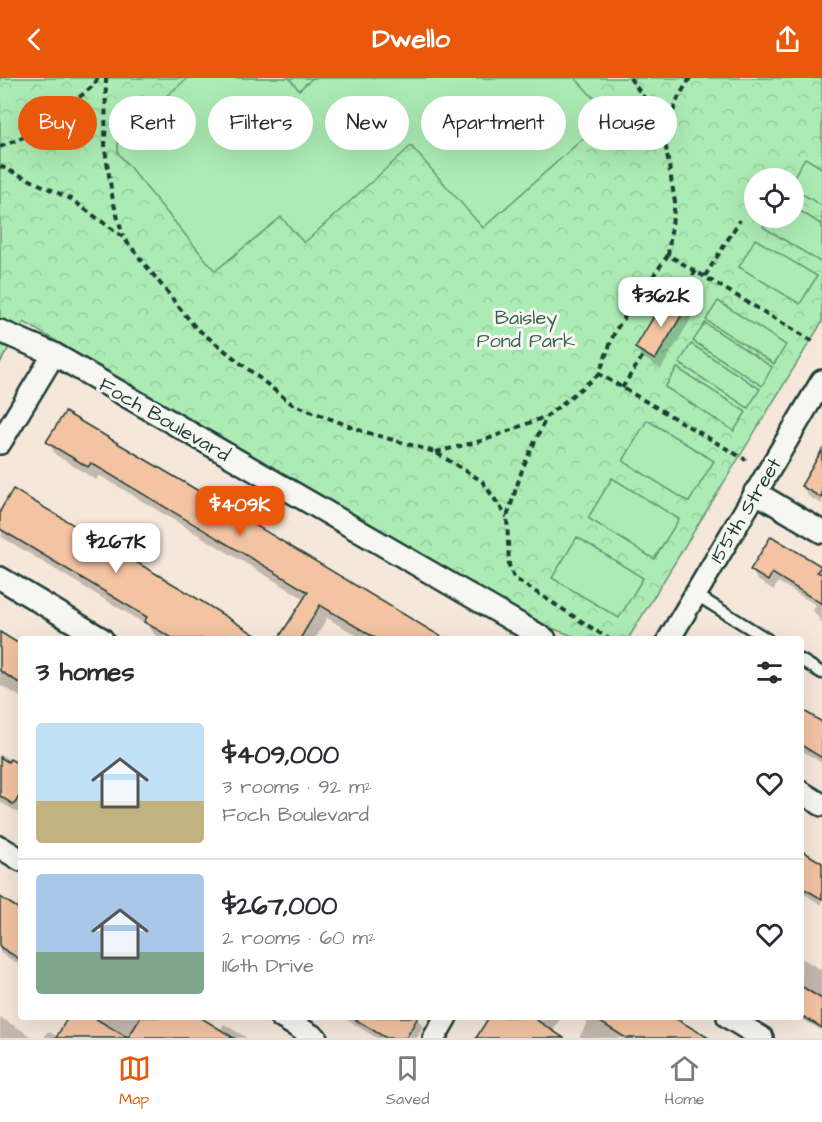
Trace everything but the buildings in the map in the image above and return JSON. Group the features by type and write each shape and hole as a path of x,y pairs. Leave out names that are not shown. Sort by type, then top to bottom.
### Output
{"street":[{"name":"Foch Boulevard","path":"0,331 54,354 539,636"},
{"path":"0,443 54,354"},
{"name":"155th Street","path":"671,636 755,492 816,405 822,381"},
{"path":"755,492 822,532"},
{"path":"0,578 97,636"},
{"path":"804,794 822,805"},
{"path":"0,848 18,858"},
{"path":"286,1020 316,1038"},
{"path":"434,1038 444,1020"},
{"path":"733,1020 762,1038"}],"lane":[{"path":"695,594 762,636"},
{"path":"804,662 822,673"}],"path":[{"path":"0,147 40,129 94,85 98,78"},
{"path":"106,78 105,149 113,201 123,237"},
{"path":"630,78 643,96"},
{"path":"677,101 690,78"},
{"path":"435,452 485,440 547,416 599,374 615,332 668,255 675,202 666,150"},
{"path":"0,166 71,199 123,237 195,327 292,404 362,431 435,452 482,482 507,517"},
{"path":"705,276 740,220"},
{"path":"668,255 816,343"},
{"path":"674,301 696,271"},
{"path":"622,388 644,354"},
{"path":"599,374 746,460"},
{"path":"547,416 523,467 507,517 509,565 514,578 604,636"}],"green space":[{"name":"Baisley Pond Park","path":"0,78 822,78 822,322 630,636 573,636 546,626 492,599 24,322 0,363"},
{"path":"188,78 289,78 299,90 313,78 575,78 592,96 578,96 578,143 483,228 411,146 409,148 409,96 325,96 325,150 407,150 304,243 281,217 215,271 118,153 118,150 196,150 196,96 166,96"},
{"path":"805,158 822,168 822,206 804,195 804,168 799,168"},
{"path":"804,213 822,225 822,263 765,228 804,228"},
{"path":"755,239 817,276 800,304 739,267"},
{"path":"718,301 786,345 774,364 706,320"},
{"path":"705,323 772,367 762,386 693,341"},
{"path":"691,344 760,389 748,408 679,363"},
{"path":"677,368 746,412 734,431 665,387"},
{"path":"647,420 714,461 689,502 623,461"},
{"path":"612,478 679,519 654,559 588,518"},
{"path":"577,537 643,578 619,618 552,578"}]}
